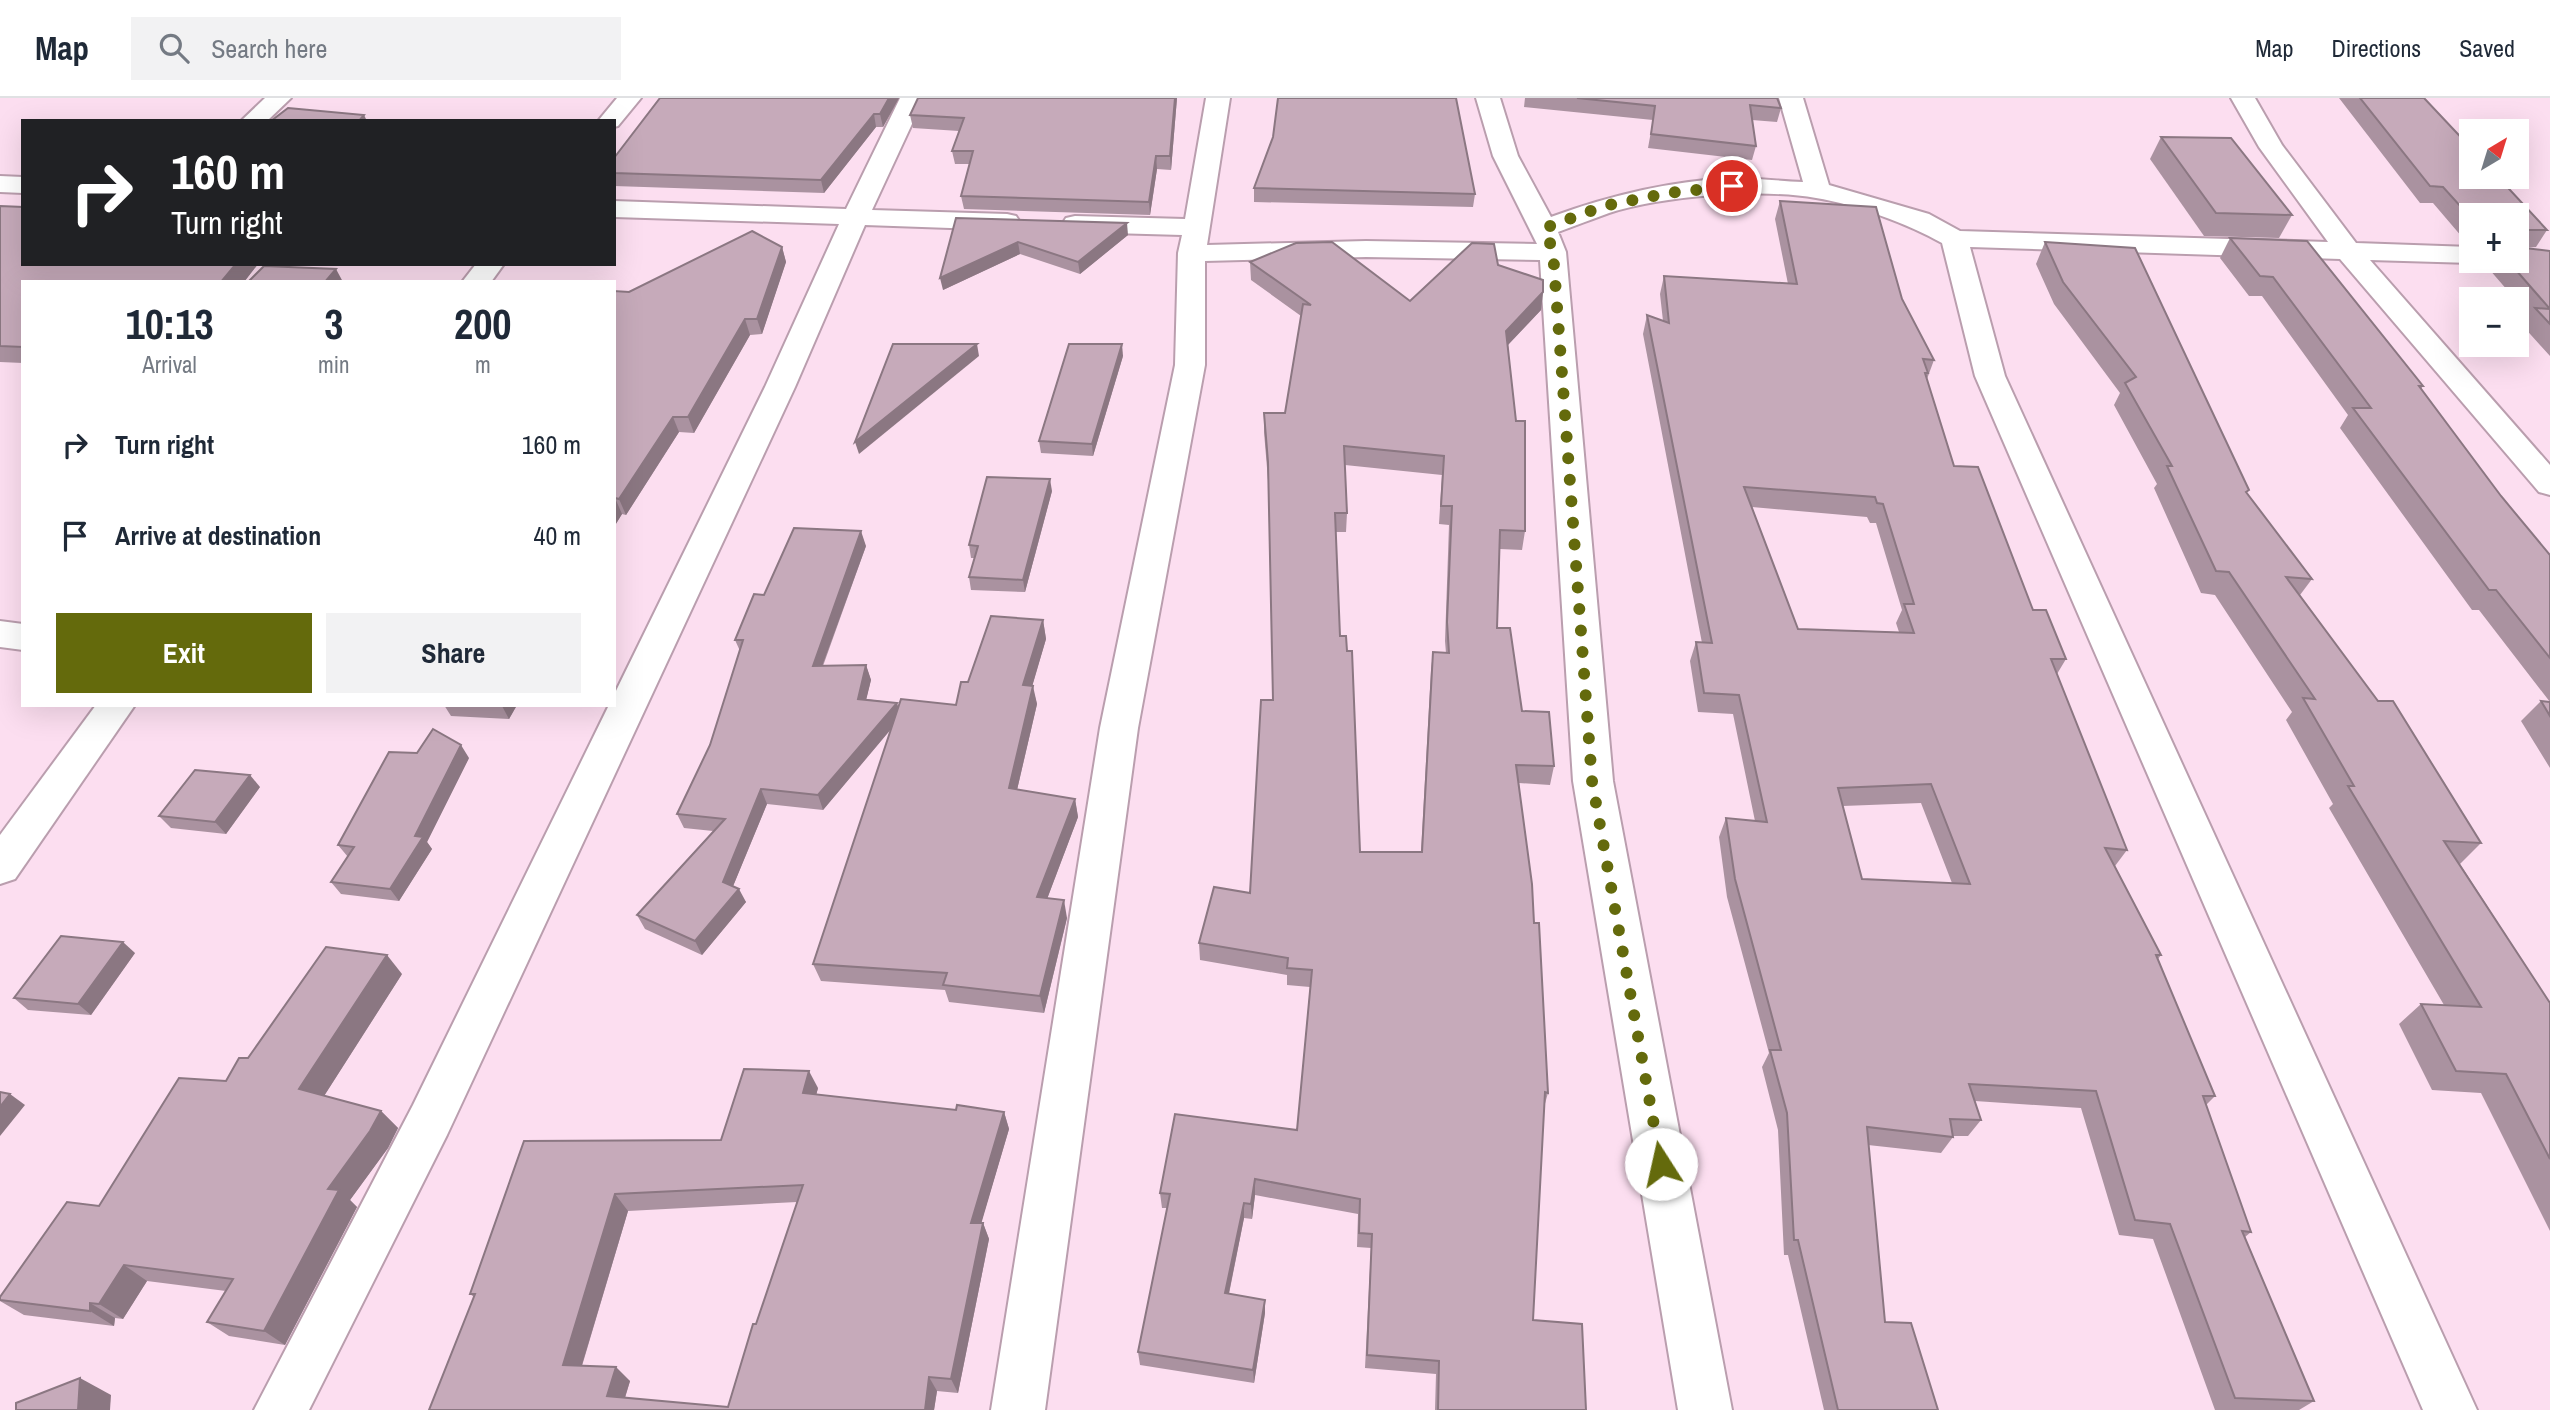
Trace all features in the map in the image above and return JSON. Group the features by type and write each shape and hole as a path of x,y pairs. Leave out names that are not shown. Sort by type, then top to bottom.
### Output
{"street":[{"path":"255,119 279,98"},
{"path":"612,119 629,98"},
{"path":"281,1410 442,1095 780,387 912,98"},
{"path":"1018,1410 1119,728 1190,365 1194,240 1218,98"},
{"path":"1488,98 1492,118 1514,175 1549,240 1592,781 1705,1410"},
{"path":"1791,98 1818,190"},
{"path":"2243,98 2271,147 2348,251 2550,485"},
{"path":"0,184 21,185"},
{"path":"616,209 1039,223 1194,240 1366,249 1549,240 1604,206 1669,193 1732,186 1818,190 1920,220 1954,239 2459,256"},
{"path":"1954,239 1990,376 2449,1410"},
{"path":"478,280 489,266"},
{"path":"0,634 21,637"},
{"path":"0,867 115,707"}],"building":[{"path":"660,98 889,98 880,114 874,114 821,180 616,173 616,155"},
{"path":"918,98 1175,98 1170,156 1156,156 1149,202 961,196 973,151 952,151 964,118 910,115"},
{"path":"1278,98 1456,98 1475,194 1254,188 1273,137"},
{"path":"1577,98 1777,98 1781,108 1750,105 1756,146 1651,134 1655,106"},
{"path":"2360,98 2424,98 2459,135 2459,189 2509,189 2522,203 2459,205 2443,187 2430,186"},
{"path":"288,108 364,115 361,119 274,119"},
{"path":"2161,137 2231,138 2292,215 2216,213"},
{"path":"1780,201 1876,207 1902,299 1934,360 1923,359 1928,373 1925,373 1954,466 1978,467 2033,610 2046,610 2066,659 2051,659 2127,850 2105,848 2161,955 2156,955 2215,1096 2203,1096 2251,1232 2242,1231 2314,1401 2235,1398 2170,1224 2135,1220 2096,1091 1969,1084 1981,1120 1950,1119 1953,1137 1867,1127 1885,1322 1911,1323 1938,1410 1838,1410 1798,1240 1794,1240 1787,1113 1770,1050 1781,1050 1735,879 1726,818 1767,822 1739,695 1704,693 1696,642 1712,643 1647,315 1669,323 1664,276 1797,284","holes":["1744,487 1875,497 1877,503 1883,504 1914,604 1904,604 1914,633 1798,629","1931,784 1970,884 1862,879 1838,788"]},
{"path":"0,206 21,207 21,266 234,266 223,280 21,280 21,347 0,346"},
{"path":"2529,211 2547,230 2529,230"},
{"path":"956,218 1127,223 1078,262 1018,242 940,278"},
{"path":"752,231 782,247 757,319 745,319 688,417 673,417 619,499 616,498 616,291 629,292"},
{"path":"2230,238 2307,241 2423,386 2419,386 2501,496 2550,555 2550,658 2496,590 2489,590 2353,408 2371,408 2273,277 2260,276"},
{"path":"1332,242 1410,301 1472,243 1494,244 1498,265 1543,280 1543,292 1506,331 1516,421 1525,421 1525,531 1500,530 1497,628 1510,628 1522,711 1549,712 1554,766 1516,765 1532,884 1534,923 1539,923 1548,1093 1545,1092 1533,1320 1582,1324 1586,1410 1438,1410 1439,1361 1367,1355 1372,1234 1359,1233 1360,1199 1255,1179 1251,1204 1244,1203 1225,1293 1265,1300 1253,1370 1138,1352 1170,1194 1160,1193 1175,1114 1297,1130 1312,970 1287,968 1288,958 1199,943 1214,887 1250,893 1261,700 1273,700 1268,462 1264,413 1285,413 1303,304 1311,305 1250,262 1296,243","holes":["1344,446 1444,456 1441,506 1452,506 1447,622 1449,653 1433,652 1422,852 1360,852 1352,651 1347,651 1346,636 1340,636 1335,513 1347,513"]},
{"path":"2045,242 2135,248 2249,490 2246,492 2312,579 2286,577 2378,701 2393,701 2481,843 2444,841 2550,1003 2550,1159 2506,1074 2456,1071 2421,1004 2481,1007 2348,786 2354,786 2303,698 2315,699 2229,572 2216,571 2167,466 2172,466 2125,383 2136,377 2063,282"},
{"path":"2529,249 2550,251 2550,309 2518,273 2529,273"},
{"path":"264,266 336,269 327,280 250,280"},
{"path":"2535,308 2550,309 2550,324"},
{"path":"893,344 977,344 855,442"},
{"path":"1069,344 1122,344 1092,444 1039,441"},
{"path":"987,477 1050,479 1023,580 969,577 978,546 969,545"},
{"path":"794,528 861,531 813,666 866,665 858,699 897,703 818,795 761,789 723,882 739,889 695,941 637,915 725,819 677,814 710,745 743,640 735,640 754,594 764,595"},
{"path":"991,616 1043,620 1023,685 1033,686 1009,788 1075,799 1037,897 1064,900 1040,996 943,985 947,973 813,964 901,699 956,705 961,682 968,682"},
{"path":"2541,701 2550,702 2550,716"},
{"path":"433,729 461,745 415,836 423,837 390,889 331,882 354,847 338,845 389,752 417,753"},
{"path":"195,770 250,775 215,822 159,816"},
{"path":"61,936 123,942 78,1004 14,998"},
{"path":"326,947 387,955 299,1089 381,1111 370,1131 328,1189 339,1190 264,1331 207,1322 233,1279 124,1265 99,1304 90,1303 90,1311 0,1300 67,1202 99,1206 179,1078 226,1081 239,1058 248,1058"},
{"path":"744,1069 809,1071 803,1093 956,1110 957,1105 1004,1112 971,1223 983,1223 951,1379 929,1377 925,1410 429,1410 475,1294 470,1294 524,1141 721,1140","holes":["803,1185 756,1324 753,1324 728,1407 607,1396 616,1367 563,1365 615,1194"]},
{"path":"0,1092 10,1094 0,1107"},
{"path":"80,1378 78,1410 16,1410 16,1403"}],"route":[{"path":"1661,1164 1592,781 1553,252 1545,228 1604,206 1669,193 1732,186"}]}
